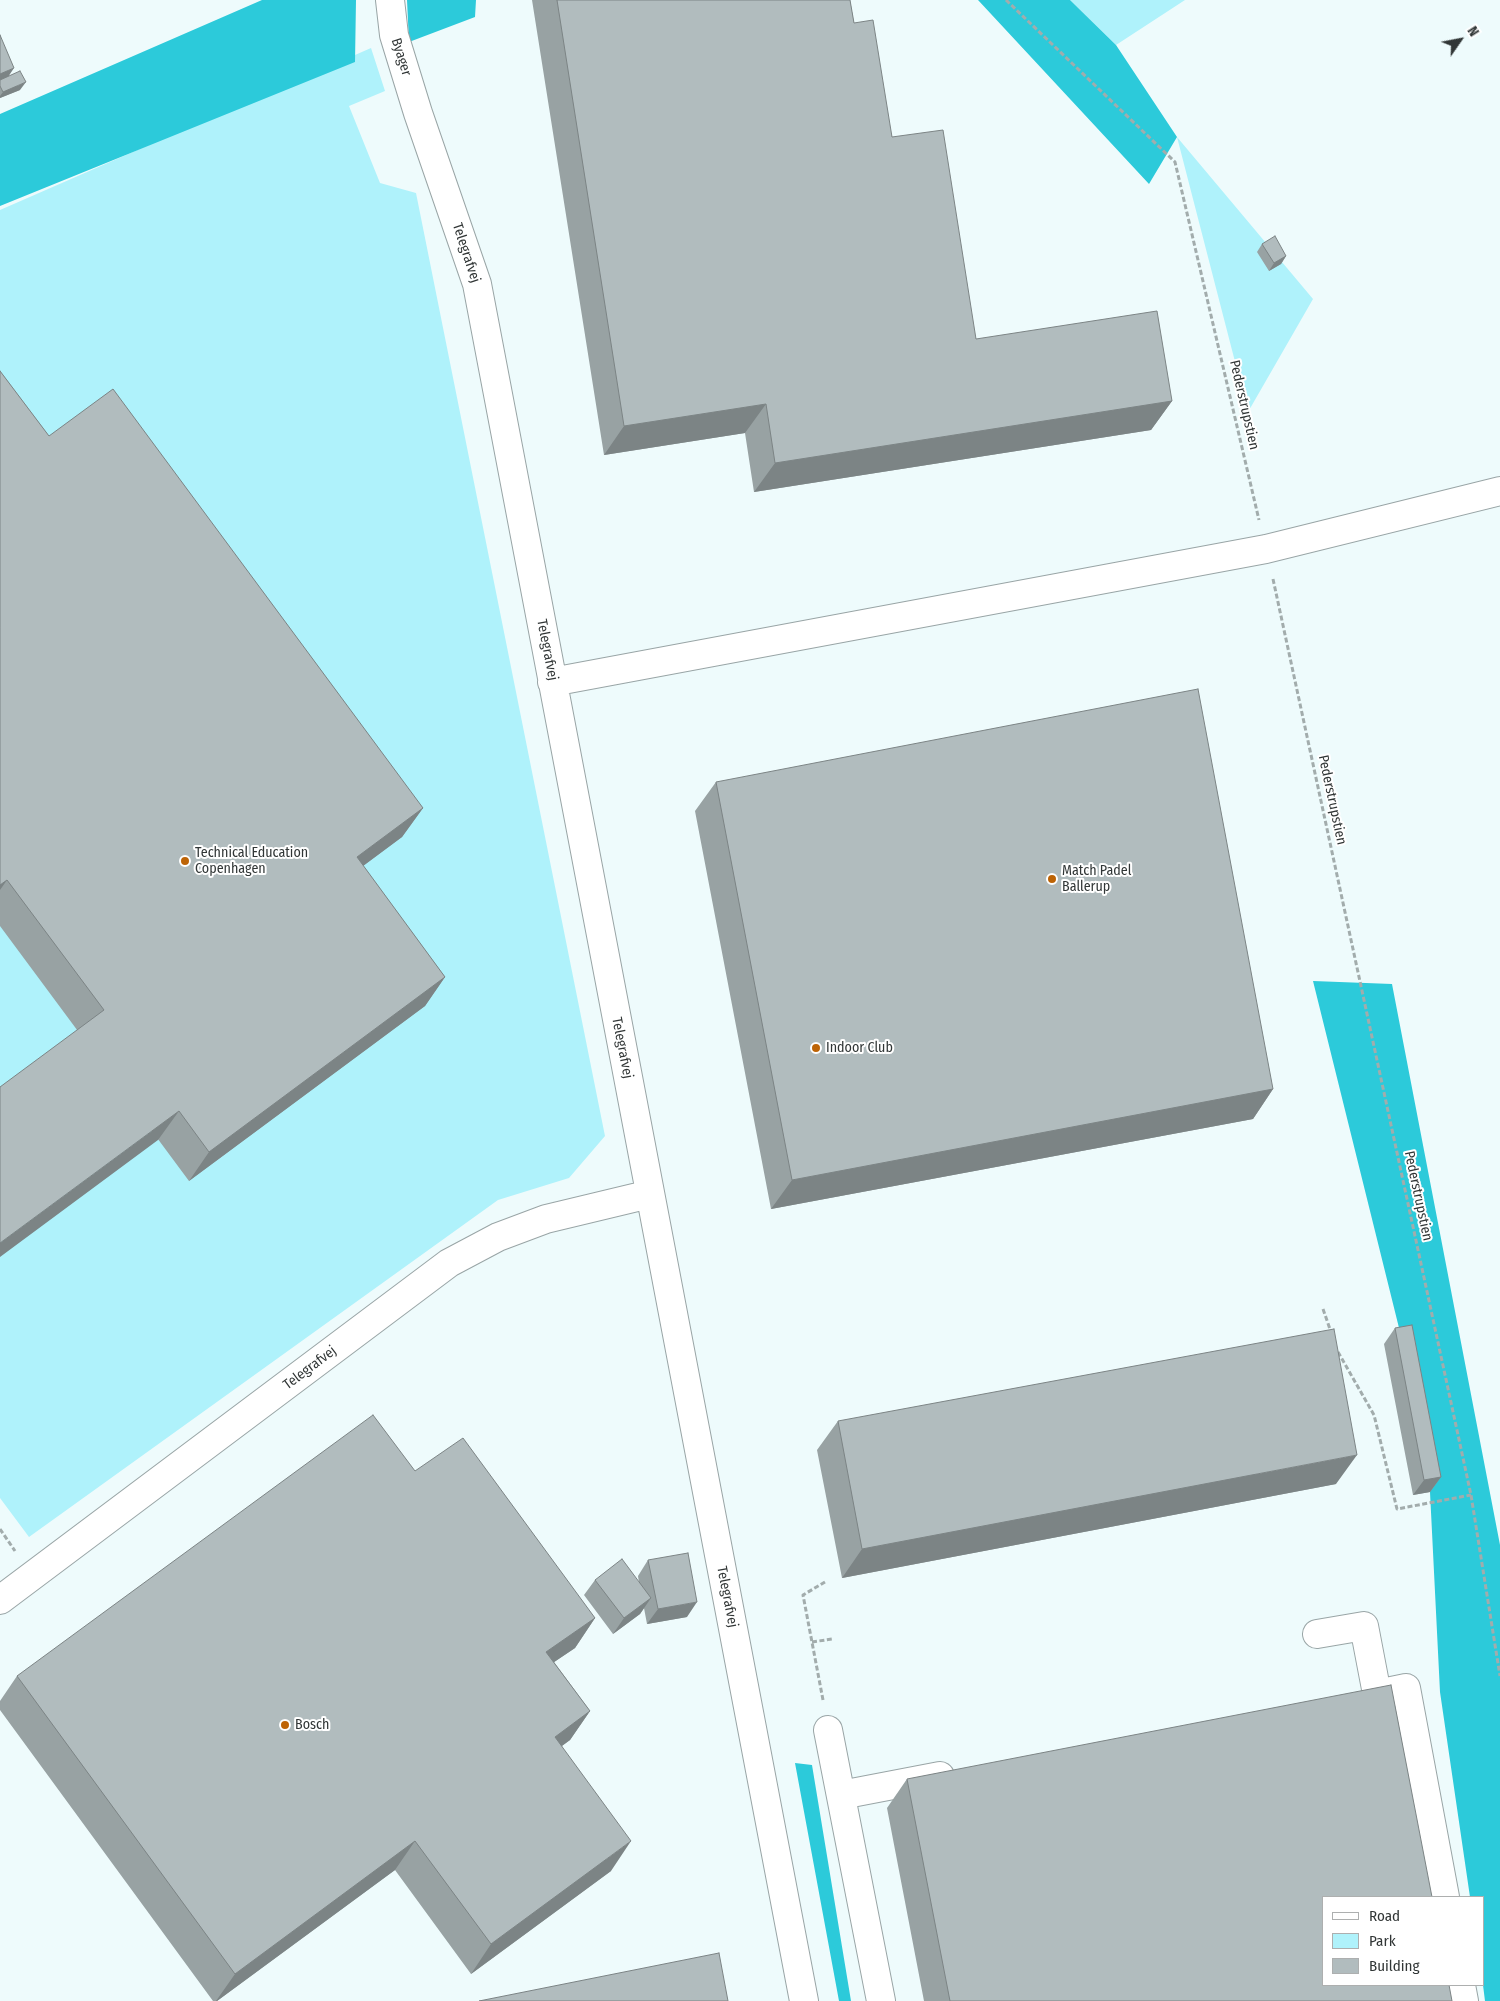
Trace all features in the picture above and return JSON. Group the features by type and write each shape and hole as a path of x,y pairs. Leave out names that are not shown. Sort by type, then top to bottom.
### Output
{"street":[{"name":"Byager","path":"390,0 394,35 418,113"},
{"name":"Telegrafvej","path":"418,113 477,284 804,2001"},
{"path":"552,682 1266,549 1500,491"},
{"name":"Telegrafvej","path":"0,1600 449,1264 498,1237 546,1218 650,1194"},
{"path":"1316,1634 1364,1626 1367,1696 1406,1688 1445,1896"},
{"path":"828,1730 881,2001"},
{"path":"841,1795 968,1771"},
{"path":"1461,1986 1464,2001"}],"path":[{"name":"Pederstrupstien","path":"1006,0 1176,162 1266,549 1471,1496 1500,1676"},
{"path":"1323,1309 1332,1336"},
{"path":"1335,1344 1338,1353 1374,1415 1397,1509 1471,1496"},
{"path":"825,1582 803,1595 828,1730"},
{"path":"812,1642 832,1639"}],"green space":[{"path":"1070,0 1185,0 1116,45"},
{"path":"371,48 385,91 349,106 380,183 416,193 605,1136 569,1178 498,1200 29,1537 0,1498 0,210"},
{"path":"1177,137 1313,299 1248,412"}],"shaded area":[{"path":"262,0 356,0 355,62 0,206 0,114"},
{"path":"407,0 476,0 475,17 409,42"},
{"path":"978,0 1070,0 1116,45 1177,137 1149,184"},
{"path":"1313,981 1392,984 1500,1545 1500,2001 1485,2001 1483,1986 1485,1986 1485,1896 1470,1896 1440,1692 1430,1492 1402,1340"},
{"path":"795,1763 812,1765 851,2001 839,2001"}],"building":[{"path":"557,0 850,0 854,23 873,20 892,137 943,130 976,339 1157,311 1172,401 775,463 766,404 624,426"},
{"path":"0,35 14,68 0,74"},
{"path":"20,71 26,82 3,92 0,80"},
{"path":"1275,236 1286,256 1274,263 1262,244"},
{"name":"Technical Education Copenhagen","path":"0,371 49,436 113,389 423,808 357,857 445,977 209,1152 179,1111 0,1243 0,1087 104,1010 7,880 0,885"},
{"path":"1198,689 1273,1089 792,1180 716,782"},
{"path":"1412,1325 1441,1477 1424,1480 1395,1328"},
{"path":"1334,1329 1357,1455 862,1549 838,1421"},
{"name":"Bosch","path":"373,1415 415,1471 463,1438 595,1618 546,1652 590,1711 555,1737 631,1841 491,1944 415,1841 235,1974 17,1676"},
{"path":"688,1553 697,1602 658,1609 648,1560"},
{"path":"622,1559 651,1598 624,1618 595,1580"},
{"path":"1391,1685 1432,1896 1322,1896 1322,1986 1449,1986 1452,2001 950,2001 907,1779"},
{"path":"719,1953 728,2001 479,2001"}],"place":[{"name":"Technical Education Copenhagen","path":"185,861"},
{"name":"Match Padel Ballerup","path":"1052,879"},
{"name":"Indoor Club","path":"816,1048"},
{"name":"Bosch","path":"285,1725"}]}
